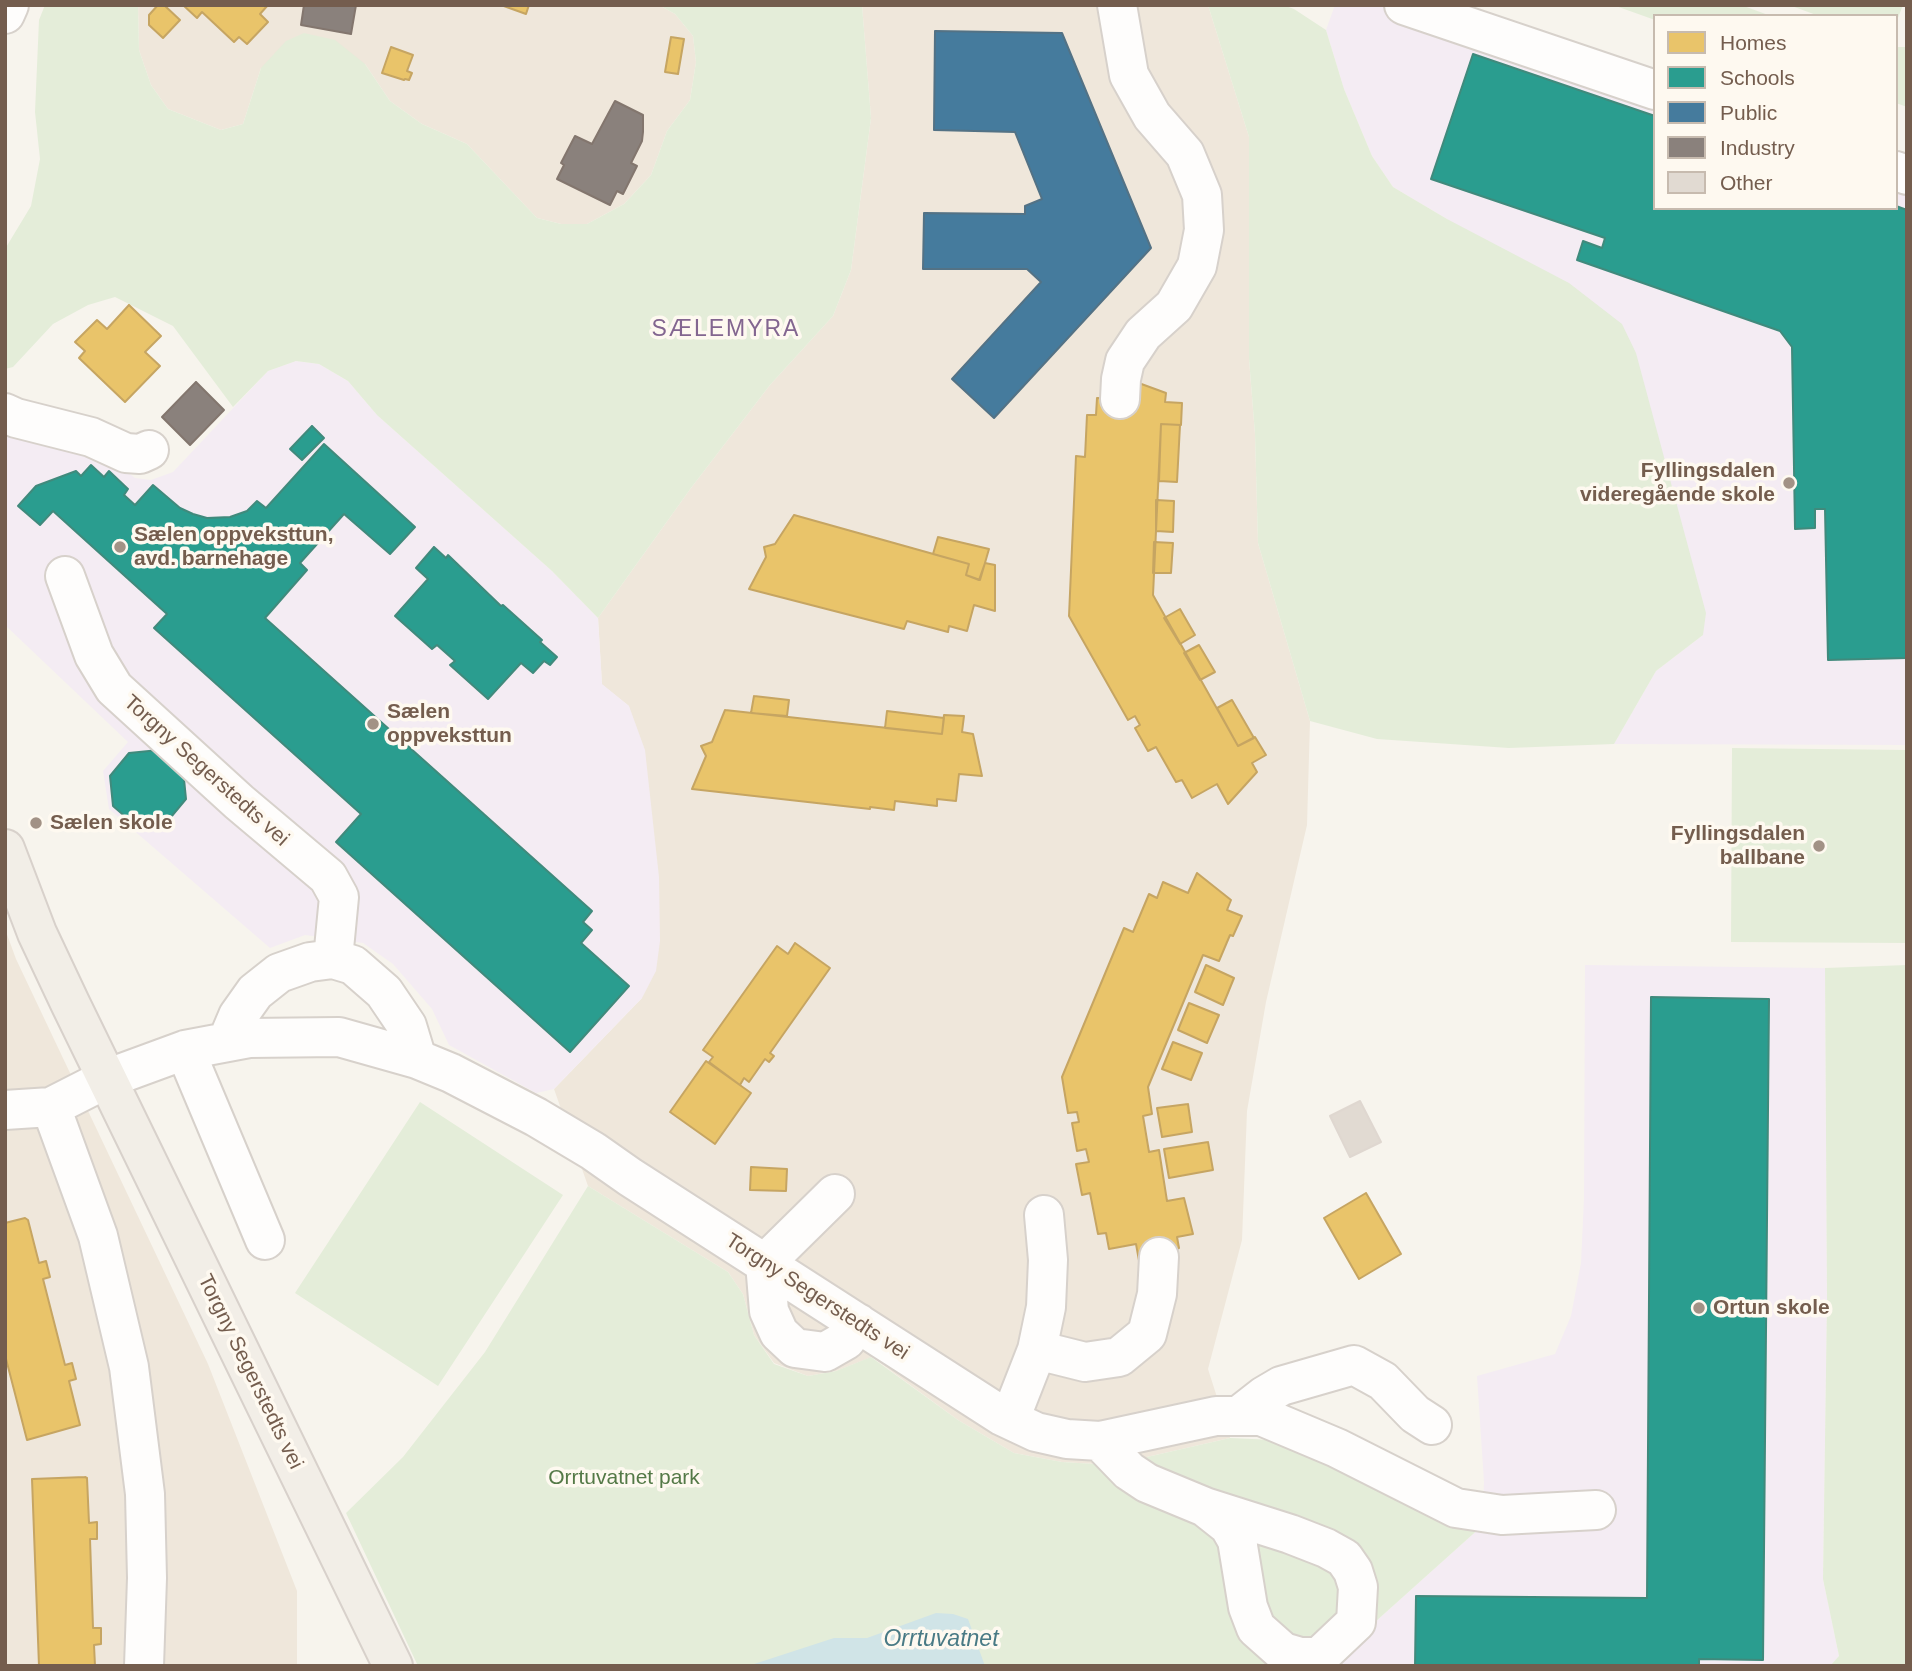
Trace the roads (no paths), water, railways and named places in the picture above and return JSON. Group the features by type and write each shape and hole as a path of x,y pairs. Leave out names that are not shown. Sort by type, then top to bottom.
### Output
{"main road":[{"name":"Torgny Segerstedts vei","path":"5,849 37,933 106,1079 393,1666"}],"street":[{"path":"5,14 9,5"},
{"path":"1117,5 1129,75 1152,116 1185,154 1202,195 1204,230 1197,266 1174,306 1143,334 1125,361 1120,399"},
{"path":"1404,5 1653,89"},
{"path":"5,412 16,418 91,437 126,453 140,454 149,450"},
{"name":"Torgny Segerstedts vei","path":"65,576 94,655 114,688 239,803 328,877 339,897 333,959"},
{"path":"227,1042 238,1016 255,992 279,973 310,962 333,959 353,965 384,992 407,1026 417,1059"},
{"name":"Torgny Segerstedts vei","path":"106,1079 185,1049 249,1038 339,1037 417,1059 452,1073 536,1117 1010,1419 1036,1432 1067,1439 1100,1441 1189,1421 1241,1415 1261,1416 1293,1428 1456,1508 1502,1515 1596,1510"},
{"path":"185,1049 265,1240"},
{"path":"5,1110 51,1107 106,1079"},
{"path":"51,1107 98,1236 129,1367 145,1494 147,1578 144,1666"},
{"path":"835,1194 817,1215 765,1263 769,1311 779,1333 795,1348 825,1352 846,1340 858,1323"},
{"path":"1010,1419 1037,1350 1046,1307 1048,1260 1044,1215"},
{"path":"1037,1350 1085,1362 1119,1357 1147,1334 1157,1294 1159,1256"},
{"path":"1241,1415 1281,1386 1354,1365 1383,1381 1415,1414 1432,1425"},
{"path":"1100,1441 1129,1471 1147,1483 1205,1507"}],"water":[{"name":"Orrtuvatnet","path":"936,1613 953,1614 968,1619 985,1666 748,1666 834,1638 867,1638"}],"place":[{"name":"Fyllingsdalen videregående skole","path":"1789,483"},
{"name":"Sælen oppveksttun, avd. barnehage","path":"120,547"},
{"name":"Sælen oppveksttun","path":"373,724"},
{"name":"Sælen skole","path":"36,823"},
{"name":"Fyllingsdalen ballbane","path":"1819,846"},
{"name":"Ortun skole","path":"1699,1308"}],"district":[{"name":"SÆLEMYRA","path":"726,330"}],"park label":[{"name":"Orrtuvatnet park","path":"624,1478"}]}
